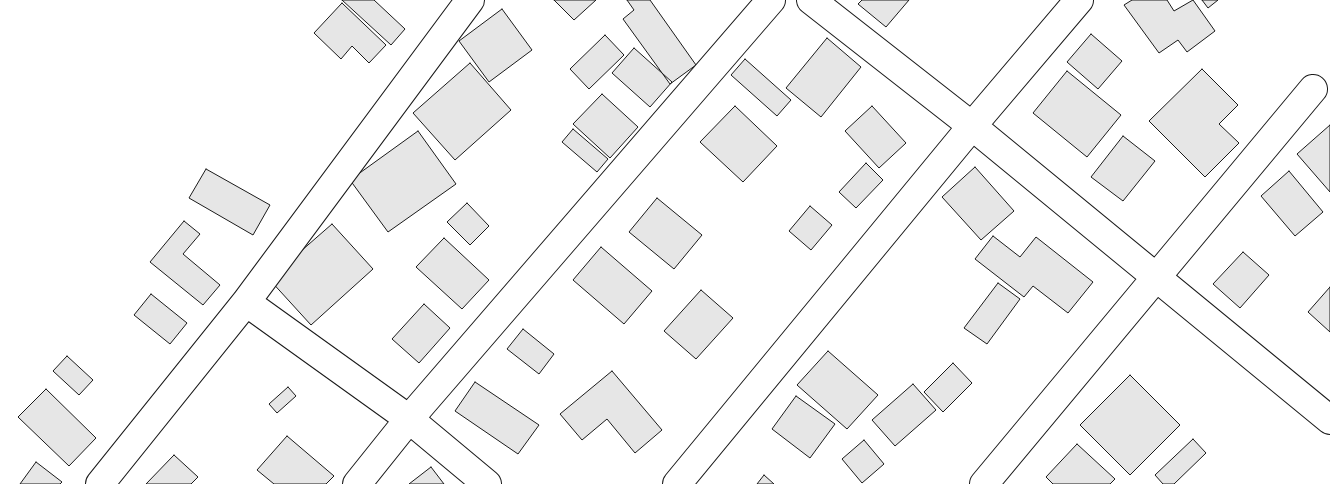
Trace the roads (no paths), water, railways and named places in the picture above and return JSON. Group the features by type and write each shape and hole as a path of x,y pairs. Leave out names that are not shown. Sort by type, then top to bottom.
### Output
{"street":[{"path":"100,484 246,302 470,0"},
{"path":"357,484 409,419 771,0"},
{"path":"811,0 972,126 1330,420"},
{"path":"677,484 972,126 1079,0"},
{"path":"984,484 1313,89"},
{"path":"246,302 409,419 487,484"}]}
